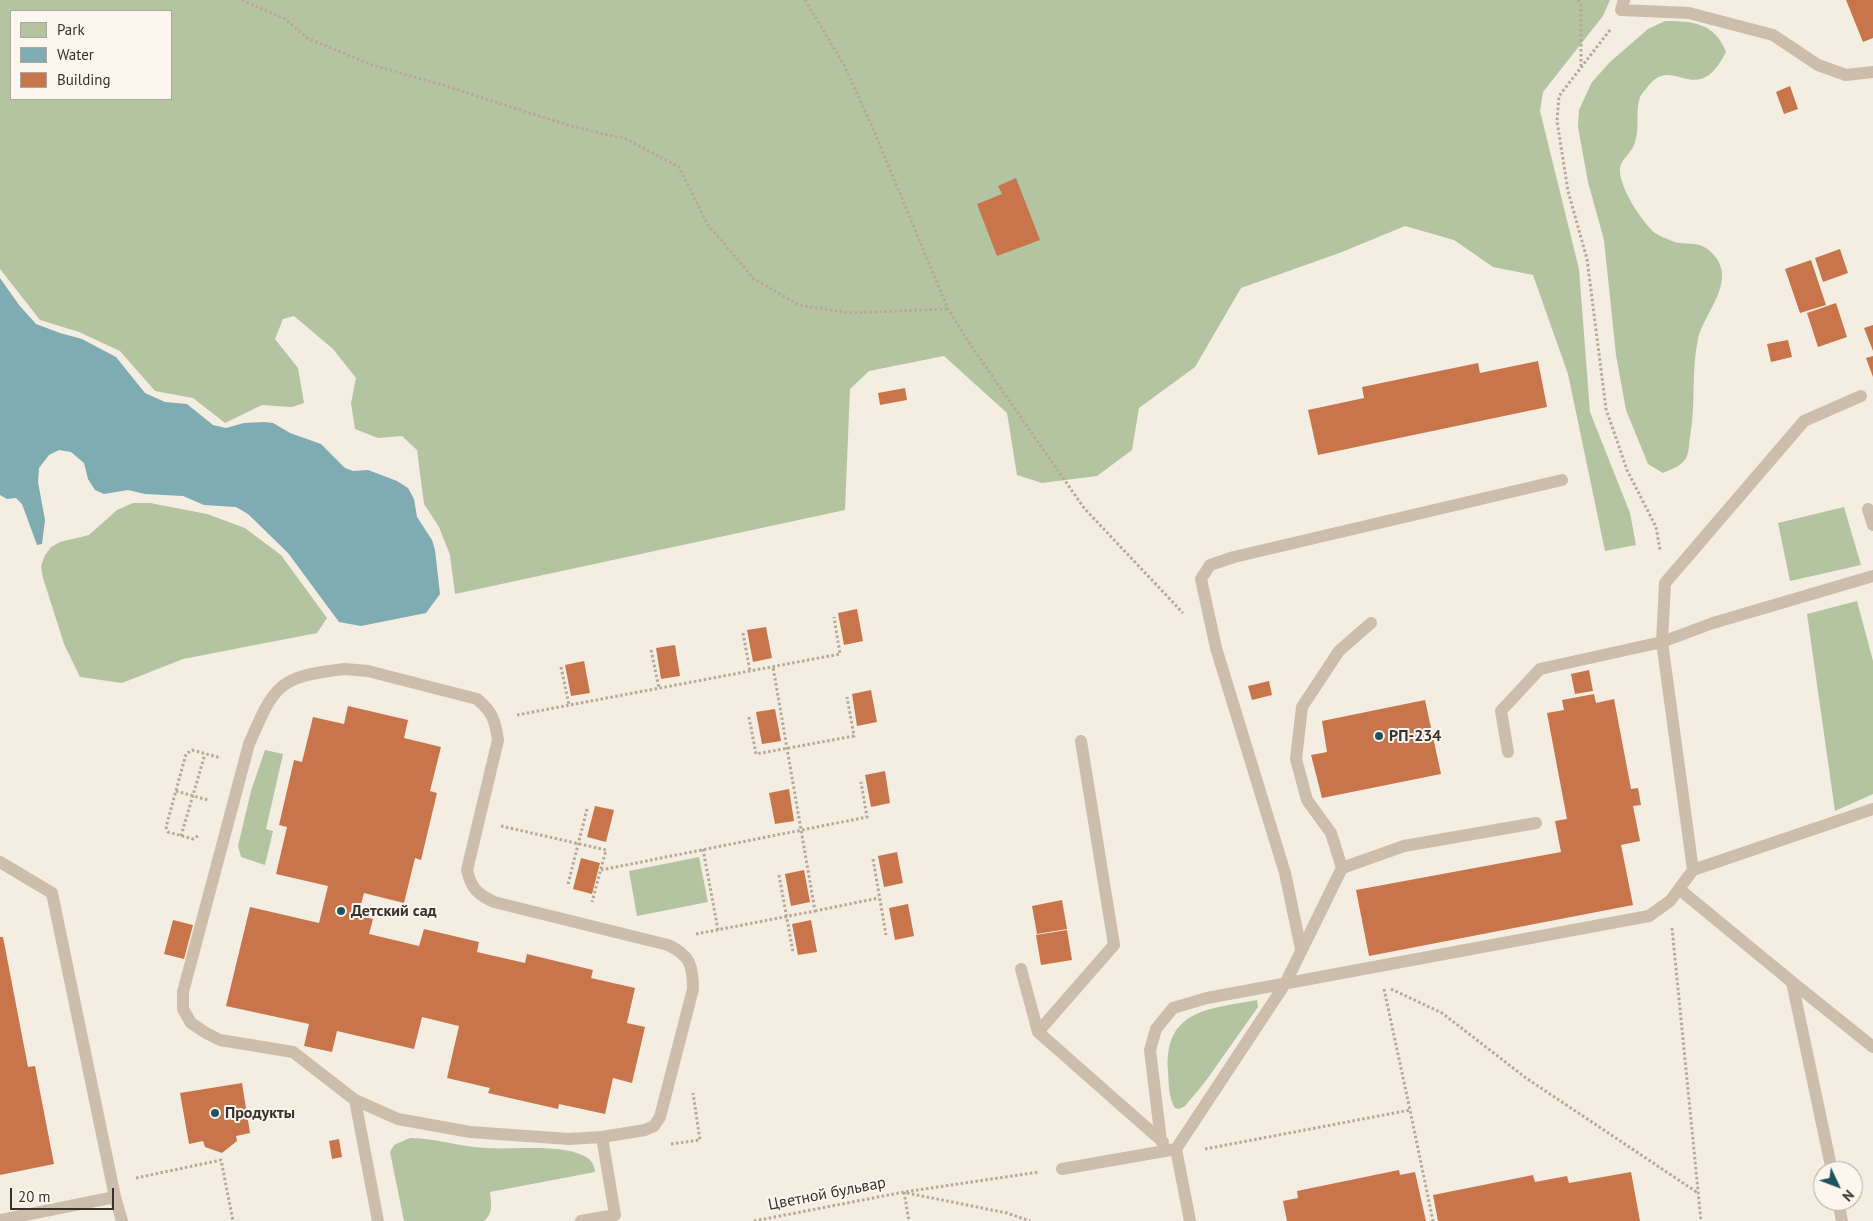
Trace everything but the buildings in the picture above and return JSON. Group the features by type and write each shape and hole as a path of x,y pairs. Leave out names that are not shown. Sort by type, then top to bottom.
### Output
{"lane":[{"path":"1623,5 1689,13 1773,36 1818,65 1846,75 1873,72"},
{"path":"1693,870 1662,642 1665,583 1804,421 1861,396"},
{"path":"1300,949 1285,873 1216,648 1201,579 1210,565 1234,557 1562,480"},
{"path":"1868,508 1873,525"},
{"path":"1508,752 1501,711 1540,669 1662,642 1713,623 1873,576"},
{"path":"1342,868 1331,833 1307,800 1296,759 1302,707 1339,651 1371,623"},
{"path":"344,669 377,674 477,699 488,708 494,719 498,740 466,870 470,884 483,896 494,902 668,945 680,950 688,959 693,972 693,989 660,1117 654,1126 645,1130 602,1137 569,1139 470,1132 398,1119 355,1100 293,1052 220,1040 191,1023 183,1009 183,992 249,744 262,713 274,693 286,682 311,673 344,669"},
{"path":"1038,1032 1114,945 1081,741"},
{"path":"1161,1141 1150,1050 1156,1029 1173,1008 1207,998 1649,916 1670,902 1693,870 1873,809"},
{"path":"1190,1221 1177,1152 1285,984 1300,949 1342,868 1404,846 1536,823"},
{"path":"0,862 52,894 115,1197 122,1221"},
{"path":"1679,889 1873,1047"},
{"path":"1021,969 1038,1032 1161,1141 1177,1152"},
{"path":"1792,982 1830,1161"},
{"path":"355,1100 378,1221"},
{"path":"581,1221 615,1215 602,1137"},
{"path":"1062,1169 1177,1152"},
{"path":"0,1220 115,1197"}],"path":[{"path":"242,0 285,19 307,38 372,65 446,86 566,125 626,139 679,167 708,225 754,279 799,305 849,313 948,309"},
{"path":"805,0 844,65 871,124 948,309 974,350 1084,508 1216,648"},
{"path":"1578,0 1581,4 1581,66"},
{"path":"1623,5 1610,30 1559,96 1557,121 1568,191 1587,259 1606,409 1627,470 1656,527 1665,583"},
{"path":"494,719 840,654 834,616"},
{"path":"743,633 750,671"},
{"path":"651,650 659,688"},
{"path":"561,666 569,705"},
{"path":"773,667 815,911"},
{"path":"749,717 756,754 854,736 847,697"},
{"path":"199,836 193,839 181,836 168,832 166,827 186,754 192,750 244,764"},
{"path":"181,836 204,754"},
{"path":"216,757 218,765"},
{"path":"601,870 867,817 860,782"},
{"path":"176,791 209,800"},
{"path":"206,809 211,791"},
{"path":"568,884 587,809"},
{"path":"478,821 606,850 586,925"},
{"path":"703,849 718,930"},
{"path":"873,859 886,935"},
{"path":"779,876 793,952"},
{"path":"656,942 879,898"},
{"path":"1670,902 1701,1221"},
{"path":"1432,1221 1383,986 1442,1013 1526,1078 1698,1193"},
{"path":"1177,1152 1410,1110"},
{"name":"Цветной бульвар","path":"754,1221 904,1192 1062,1169"},
{"path":"909,1221 904,1192 1007,1213 1030,1221"}],"green space":[{"path":"0,0 1610,0 1603,16 1543,92 1540,111 1579,269 1590,412 1630,513 1636,545 1605,551 1568,374 1533,275 1493,267 1454,240 1405,226 1342,252 1241,288 1195,367 1139,408 1132,450 1097,476 1042,483 1017,475 1007,413 944,356 869,371 850,389 845,510 455,594 450,555 439,527 424,504 417,450 402,436 378,438 355,429 351,403 356,378 333,349 294,316 283,319 275,339 298,368 304,403 292,407 262,405 225,423 193,398 155,391 120,351 79,332 40,320 0,269"},
{"path":"1665,21 1694,23 1709,29 1716,35 1726,52 1715,69 1705,77 1695,80 1668,75 1658,77 1649,85 1639,102 1634,146 1622,162 1620,168 1620,176 1627,194 1650,228 1655,233 1672,241 1703,246 1709,250 1720,265 1722,276 1721,287 1698,339 1688,454 1680,465 1663,473 1648,464 1626,410 1616,355 1604,240 1588,182 1578,127 1579,110 1592,82 1610,62 1648,29"},
{"path":"133,503 150,503 207,514 245,528 281,555 327,618 317,633 183,659 122,683 80,677 64,644 41,566 45,555 51,547 60,542 89,535 117,510"},
{"path":"1844,507 1861,565 1790,581 1778,523"},
{"path":"1857,601 1873,661 1873,794 1835,811 1807,614"},
{"path":"265,750 283,754 266,829 273,831 265,865 241,857 238,846 251,791"},
{"path":"699,857 708,902 637,916 629,871"},
{"path":"1257,1000 1258,1007 1205,1082 1185,1106 1179,1109 1175,1108 1169,1090 1169,1051 1174,1035 1182,1024 1193,1016 1207,1010"},
{"path":"410,1138 429,1139 477,1147 548,1148 572,1152 589,1159 593,1163 595,1172 490,1192 491,1211 484,1221 404,1221 390,1152 394,1145"}],"water":[{"path":"0,278 19,305 36,324 82,339 116,357 145,393 165,402 187,404 213,425 226,428 244,423 273,423 290,433 321,444 345,468 353,471 368,470 397,481 408,488 414,499 417,517 432,540 435,550 440,594 426,613 361,626 339,622 288,553 248,514 236,507 204,505 183,496 145,494 128,490 104,494 95,490 88,479 84,463 71,452 59,450 49,455 39,468 38,482 45,520 42,544 37,545 22,504 16,498 7,499 0,495"}],"place":[{"name":"РП-234","path":"1379,736"},
{"name":"Детский сад","path":"341,911"},
{"name":"Продукты","path":"215,1113"}]}
